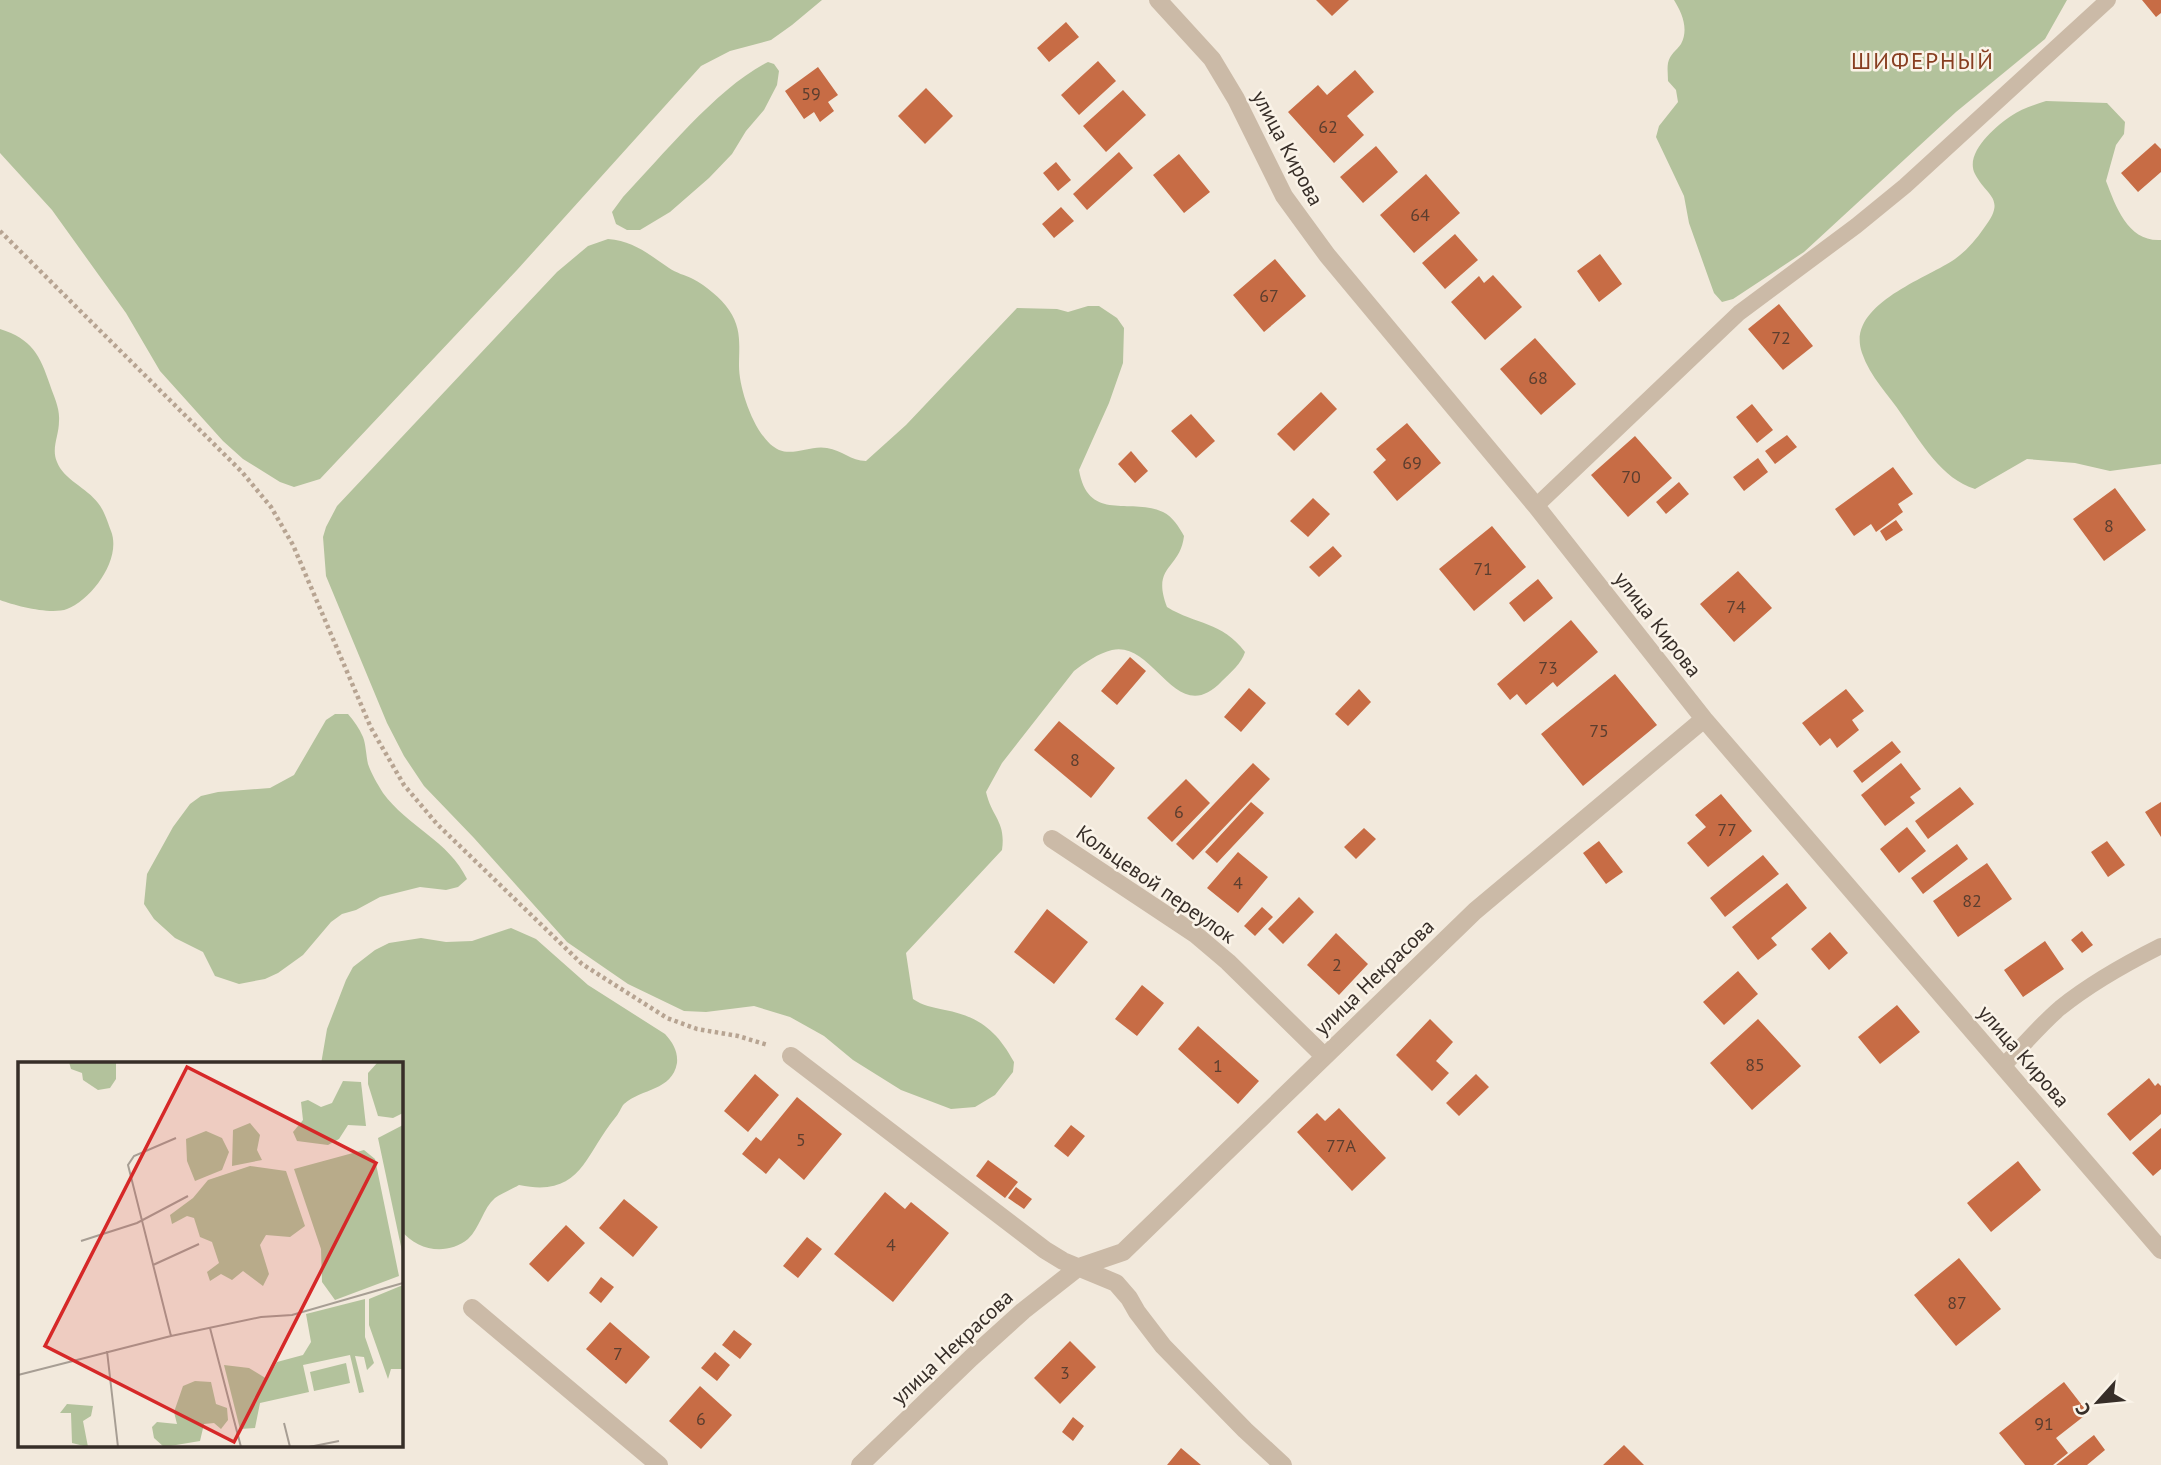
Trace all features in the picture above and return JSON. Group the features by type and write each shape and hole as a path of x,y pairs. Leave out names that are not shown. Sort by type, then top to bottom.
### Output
{"street":[{"name":"улица Кирова","path":"1158,0 1197,40 1225,78 1269,169 1303,225 1536,506 1704,719 2161,1250"},
{"name":"улица Некрасова","path":"860,1465 1023,1311 1079,1267 1123,1252 1484,903 1704,719"},
{"name":"Кольцевой переулок","path":"1052,839 1195,934 1228,962 1324,1056"},
{"path":"791,1056 1045,1250 1116,1283 1163,1346 1283,1465"},
{"path":"472,1308 659,1465"}],"lane":[{"path":"1536,506 1738,313 1905,186 2108,0"},
{"path":"2003,1066 2058,1010 2082,991 2161,946"}],"path":[{"path":"0,231 242,472 271,507 310,582 371,729 404,785 437,824 582,964 632,998 667,1018 697,1029 763,1043 791,1056"}],"green space":[{"path":"0,0 822,0 771,40 730,51 701,66 517,270 320,479 294,487 280,482 243,459 223,441 160,371 126,313 52,210 0,153"},
{"path":"1674,0 2067,0 2045,39 1956,112 1804,252 1733,299 1722,302 1714,293 1710,282 1689,223 1684,196 1656,137 1659,126 1678,102 1676,90 1668,81 1670,57 1681,44 1684,33 1682,16"},
{"path":"768,62 774,64 779,71 777,85 764,110 746,131 732,154 670,212 640,230 627,230 616,224 612,212 673,142 730,88"},
{"path":"2046,101 2107,103 2125,122 2124,134 2116,145 2106,181 2119,212 2132,229 2150,239 2161,240 2161,464 2110,471 2075,463 2027,459 1975,489 1942,469 1925,448 1870,370 1862,353 1860,336 1865,321 1876,307 1908,285 1955,259 1978,237 1991,218 1994,204 1993,198 1975,174 1974,157 1978,149 1997,126 2011,116"},
{"path":"608,239 626,242 672,270 693,279 726,306 738,331 740,376 750,413 771,445 785,452 827,448 866,461 906,425 1017,308 1057,309 1068,312 1099,306 1117,318 1124,328 1123,363 1109,403 1079,470 1084,486 1091,497 1101,503 1150,508 1173,519 1184,536 1177,556 1164,575 1162,583 1167,607 1227,634 1245,652 1239,664 1222,681 1206,693 1191,695 1178,690 1141,658 1127,650 1102,653 1074,671 1002,763 986,792 1002,832 1002,850 906,953 913,999 924,1005 978,1021 994,1034 1014,1062 1013,1072 995,1095 975,1107 951,1109 901,1090 853,1060 824,1036 790,1017 754,1006 706,1012 684,1011 628,984 567,942 424,786 387,723 326,576 323,537 326,527 337,506 557,272 588,246"},
{"path":"0,329 27,343 38,357 59,412 55,452 57,462 64,473 98,503 111,531 112,554 102,577 86,597 60,611 34,609 0,600"},
{"path":"335,714 348,714 358,728 364,740 369,768 383,793 393,805 450,854 467,879 458,887 446,890 420,887 380,897 342,914 331,922 303,955 265,979 239,984 215,976 203,952 175,938 154,919 144,904 147,874 173,827 190,804 201,796 218,792 270,788 294,775 326,720"},
{"path":"511,928 536,939 588,985 665,1034 674,1047 677,1063 674,1072 663,1084 624,1104 579,1171 568,1180 540,1187 519,1185 495,1198 468,1239 451,1248 433,1249 415,1243 402,1231 402,1062 321,1062 327,1029 353,967 389,943 421,938 446,942 472,941"}],"building":[{"path":"1316,0 1349,0 1332,16"},
{"path":"2142,0 2161,0 2161,13 2156,17"},
{"path":"1066,22 1079,37 1049,62 1037,48"},
{"path":"1098,61 1116,81 1079,115 1061,95"},
{"path":"818,67 838,95 828,102 834,111 820,122 814,112 804,119 785,91"},
{"path":"1355,70 1374,92 1347,116 1364,135 1334,163 1288,112 1318,85 1327,95"},
{"path":"926,88 953,116 925,144 898,116"},
{"path":"1123,90 1146,115 1106,152 1083,126"},
{"path":"2155,143 2161,149 2161,172 2138,192 2121,173"},
{"path":"1376,146 1398,172 1363,203 1340,177"},
{"path":"1119,152 1133,168 1087,210 1073,194"},
{"path":"1179,154 1210,192 1184,213 1153,175"},
{"path":"1056,162 1071,180 1058,191 1043,173"},
{"path":"1426,174 1460,213 1414,253 1380,215"},
{"path":"1061,207 1074,221 1054,238 1042,224"},
{"path":"1455,234 1478,260 1445,289 1422,263"},
{"path":"1600,254 1622,284 1599,302 1577,271"},
{"path":"1275,259 1306,296 1264,332 1233,295"},
{"path":"1493,275 1522,307 1485,340 1451,302 1479,276 1484,283"},
{"path":"1779,304 1813,346 1783,370 1748,329"},
{"path":"1535,338 1576,384 1541,415 1500,369"},
{"path":"1321,392 1337,409 1294,451 1277,434"},
{"path":"1752,404 1773,430 1757,443 1736,417"},
{"path":"1191,414 1215,441 1196,458 1171,431"},
{"path":"1407,423 1441,463 1397,501 1373,472 1386,460 1376,449"},
{"path":"1787,435 1797,447 1775,464 1765,451"},
{"path":"1635,436 1672,478 1628,517 1591,475"},
{"path":"1131,451 1148,471 1135,483 1118,464"},
{"path":"1758,458 1768,472 1744,491 1733,477"},
{"path":"1893,467 1913,494 1898,504 1903,512 1876,532 1871,524 1854,536 1835,509"},
{"path":"1679,482 1689,494 1666,514 1656,502"},
{"path":"2115,488 2146,530 2104,561 2073,519"},
{"path":"1313,498 1330,514 1308,537 1290,521"},
{"path":"1896,520 1903,530 1886,541 1880,531"},
{"path":"1492,526 1526,567 1474,611 1439,569"},
{"path":"1333,546 1342,556 1319,577 1309,567"},
{"path":"1738,571 1772,608 1734,642 1700,604"},
{"path":"1538,579 1553,598 1524,622 1509,603"},
{"path":"1571,620 1598,652 1557,687 1553,682 1526,705 1517,694 1510,700 1497,684"},
{"path":"1130,657 1146,671 1117,705 1101,691"},
{"path":"1615,674 1657,725 1583,786 1541,734"},
{"path":"1249,688 1266,703 1241,732 1224,717"},
{"path":"1359,689 1371,702 1348,726 1335,714"},
{"path":"1846,689 1864,711 1852,720 1859,730 1837,748 1830,738 1820,746 1802,723"},
{"path":"1059,721 1115,768 1091,798 1034,750"},
{"path":"1892,741 1901,752 1862,783 1853,771"},
{"path":"1253,763 1270,779 1193,860 1176,844"},
{"path":"1901,763 1921,789 1910,797 1915,803 1885,826 1861,795"},
{"path":"1186,779 1210,803 1172,842 1147,818"},
{"path":"1960,787 1974,804 1928,839 1915,821"},
{"path":"1721,794 1752,831 1708,867 1687,843 1706,827 1695,815"},
{"path":"1251,802 1264,813 1217,863 1205,852"},
{"path":"2161,802 2161,837 2145,812"},
{"path":"1907,827 1926,851 1899,873 1880,849"},
{"path":"1364,828 1376,839 1356,859 1344,847"},
{"path":"1599,841 1623,872 1606,884 1583,853"},
{"path":"2107,841 2125,865 2108,877 2091,852"},
{"path":"1957,844 1968,859 1923,894 1911,878"},
{"path":"1238,852 1268,877 1238,913 1207,888"},
{"path":"1763,855 1779,874 1725,917 1710,898"},
{"path":"1987,863 2012,899 1958,937 1933,901"},
{"path":"1787,883 1807,908 1771,938 1777,945 1758,960 1732,927"},
{"path":"1299,897 1314,912 1283,944 1268,929"},
{"path":"1262,907 1273,917 1255,936 1244,926"},
{"path":"1047,909 1088,942 1054,984 1014,952"},
{"path":"2082,931 2093,945 2082,953 2071,940"},
{"path":"1830,932 1848,953 1829,970 1811,949"},
{"path":"1336,933 1368,964 1339,995 1307,965"},
{"path":"2045,941 2064,969 2023,997 2004,970"},
{"path":"1738,971 1758,994 1724,1025 1703,1002"},
{"path":"1142,985 1164,1003 1137,1036 1115,1019"},
{"path":"1897,1005 1920,1032 1880,1064 1858,1037"},
{"path":"1430,1019 1453,1042 1436,1061 1449,1073 1432,1091 1396,1055"},
{"path":"1758,1019 1801,1066 1752,1110 1710,1063"},
{"path":"1198,1026 1259,1081 1238,1104 1178,1049"},
{"path":"755,1074 779,1095 748,1132 724,1111"},
{"path":"1476,1074 1489,1087 1459,1116 1446,1103"},
{"path":"2149,1078 2155,1086 2158,1083 2161,1086 2161,1114 2130,1141 2107,1114"},
{"path":"797,1097 842,1134 804,1180 779,1158 766,1174 742,1154 756,1137 761,1141"},
{"path":"1339,1108 1386,1158 1352,1191 1297,1132 1317,1113 1325,1121"},
{"path":"1071,1125 1085,1136 1068,1157 1054,1146"},
{"path":"2161,1128 2161,1169 2153,1176 2132,1153"},
{"path":"988,1160 1018,1182 1005,1198 976,1176"},
{"path":"2018,1161 2041,1190 1991,1232 1967,1203"},
{"path":"1016,1187 1032,1199 1024,1209 1008,1198"},
{"path":"885,1192 905,1209 911,1202 949,1233 893,1302 834,1254"},
{"path":"624,1199 658,1227 633,1257 599,1228"},
{"path":"566,1225 585,1243 548,1282 529,1264"},
{"path":"807,1237 822,1249 798,1278 783,1266"},
{"path":"1959,1258 2001,1309 1956,1346 1914,1295"},
{"path":"601,1277 614,1287 601,1303 589,1293"},
{"path":"610,1322 650,1357 626,1384 586,1349"},
{"path":"734,1330 752,1344 740,1359 722,1345"},
{"path":"1070,1341 1096,1367 1060,1404 1034,1378"},
{"path":"715,1352 730,1365 717,1381 701,1368"},
{"path":"2064,1382 2088,1413 2056,1438 2068,1453 2053,1465 2025,1465 1999,1433"},
{"path":"700,1386 732,1415 701,1449 669,1421"},
{"path":"1073,1417 1084,1426 1073,1441 1062,1432"},
{"path":"2094,1435 2105,1450 2087,1465 2056,1465"},
{"path":"1624,1445 1644,1465 1603,1465"},
{"path":"1181,1448 1201,1465 1167,1465"}],"district":[{"name":"ШИФЕРНЫЙ","path":"1923,60"}]}
